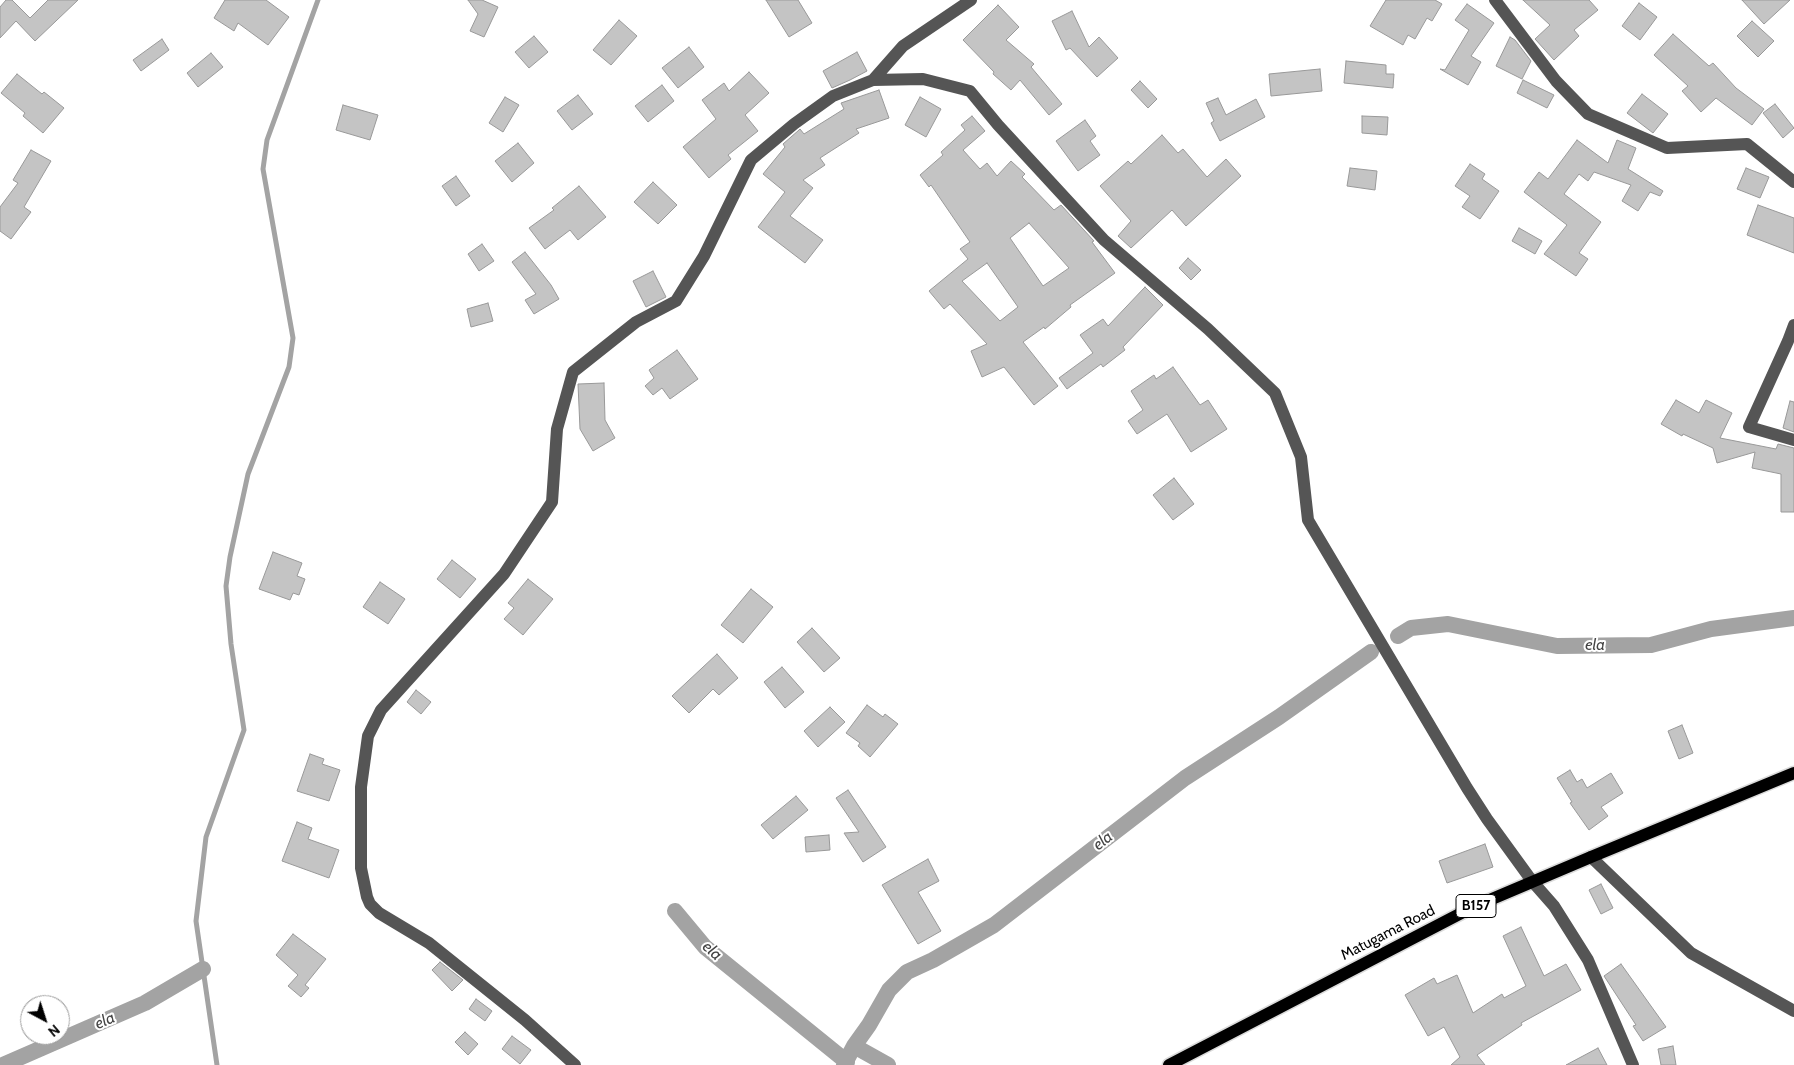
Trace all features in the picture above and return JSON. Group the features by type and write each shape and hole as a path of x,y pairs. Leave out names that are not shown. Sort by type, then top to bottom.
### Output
{"main road":[{"name":"Matugama Road","path":"1169,1065 1473,907 1794,773"}],"street":[{"path":"873,80 903,46 971,0"},
{"path":"1495,0 1556,81 1588,114 1667,148 1747,144 1794,182"},
{"path":"575,1065 525,1020 429,943 379,913 370,904 362,868 361,787 368,736 381,710 504,574 552,502 557,429 573,372 636,322 676,301 704,256 751,160 794,124 833,96 873,80 923,79 970,91 998,125 1104,240 1208,329 1275,393 1301,456 1308,520 1486,819 1532,881 1554,906 1588,960 1632,1065"},
{"path":"1794,324 1749,427 1794,440"},
{"path":"1590,857 1691,952 1794,1011"}],"building":[{"path":"6,0 12,0 30,18 48,0 78,0 35,41 16,21 0,38 0,7"},
{"path":"225,0 266,0 289,17 268,45 238,23 234,31 214,18"},
{"path":"468,0 482,0 498,7 484,37 470,31 478,14"},
{"path":"766,0 798,0 812,23 789,37"},
{"path":"1386,0 1435,0 1442,4 1432,21 1427,18 1415,39 1408,35 1403,45 1370,26"},
{"path":"1523,0 1589,0 1598,10 1574,30 1579,36 1554,60 1535,39 1550,25"},
{"path":"1742,0 1790,0 1764,24"},
{"path":"1639,3 1657,17 1640,40 1622,26"},
{"path":"1467,4 1494,23 1471,56 1481,62 1468,85 1440,69 1445,70 1469,30 1455,20"},
{"path":"998,5 1019,27 1006,40 1034,64 1031,67 1062,104 1049,115 1020,80 1011,90 993,74 994,72 963,40"},
{"path":"1072,11 1089,47 1099,37 1118,58 1097,77 1070,48 1066,50 1052,21"},
{"path":"619,20 637,36 611,65 593,50"},
{"path":"1752,21 1774,41 1758,57 1737,36"},
{"path":"1673,34 1709,66 1713,63 1736,88 1764,109 1752,125 1716,98 1701,112 1682,91 1688,86 1654,55"},
{"path":"534,36 548,52 529,68 515,52"},
{"path":"1510,37 1515,40 1531,61 1522,79 1496,66"},
{"path":"162,39 169,50 141,71 133,60"},
{"path":"689,47 704,67 678,88 662,68"},
{"path":"857,52 867,71 832,88 823,71"},
{"path":"211,53 223,67 198,87 187,73"},
{"path":"1346,61 1386,65 1386,74 1394,74 1393,88 1344,83"},
{"path":"1320,69 1322,91 1271,96 1269,74"},
{"path":"749,72 769,93 745,115 758,131 728,155 731,159 709,178 683,147 716,119 702,100 724,83 729,91"},
{"path":"17,74 42,94 44,92 64,108 43,133 23,116 25,113 1,93"},
{"path":"1523,80 1554,95 1547,108 1517,93"},
{"path":"1140,81 1157,99 1148,108 1131,90"},
{"path":"662,85 674,101 648,122 635,106"},
{"path":"879,90 889,118 856,129 859,133 820,158 825,165 803,180 813,188 790,216 823,240 805,263 758,227 785,192 763,174 785,147 783,144 800,129 804,134 844,109 841,103"},
{"path":"1642,94 1668,114 1653,133 1627,113"},
{"path":"578,95 593,114 572,130 557,111"},
{"path":"505,97 519,105 503,132 489,123"},
{"path":"920,97 941,109 926,137 905,125"},
{"path":"1218,98 1226,115 1256,99 1265,117 1220,141 1211,123 1214,121 1206,103"},
{"path":"1775,104 1794,128 1783,138 1763,113"},
{"path":"343,105 378,115 370,140 336,130"},
{"path":"972,116 985,131 963,150 980,169 987,163 997,176 1011,161 1025,174 1022,177 1054,210 1061,205 1094,241 1092,242 1115,273 1070,305 1071,307 1045,329 1044,327 1023,342 1058,386 1034,405 1004,367 982,377 971,351 987,344 950,304 944,309 929,291 968,259 960,249 970,242 931,185 929,187 920,175 943,155 941,152 965,130 961,125","holes":["1029,223 1069,268 1043,286 1010,238","987,263 1018,307 1000,321 962,281"]},
{"path":"1362,116 1388,117 1387,135 1362,133"},
{"path":"1085,120 1096,136 1090,141 1100,155 1078,171 1056,141"},
{"path":"1162,135 1178,153 1183,149 1207,177 1226,159 1241,176 1186,226 1172,210 1131,248 1118,236 1131,221 1100,186 1128,161 1131,164"},
{"path":"1577,140 1608,163 1617,140 1636,148 1628,169 1663,191 1660,196 1650,192 1638,211 1622,201 1631,185 1594,172 1588,181 1579,174 1564,194 1601,222 1579,253 1588,259 1576,276 1544,254 1567,225 1524,192 1539,172 1548,179"},
{"path":"518,143 534,163 512,182 495,161"},
{"path":"31,150 51,161 24,207 31,212 11,239 0,231 0,207 18,183 13,180"},
{"path":"1470,164 1485,174 1482,179 1499,191 1480,219 1462,207 1470,196 1455,186"},
{"path":"1350,168 1377,171 1375,190 1347,186"},
{"path":"1746,168 1769,177 1760,198 1737,189"},
{"path":"456,176 470,196 456,206 442,186"},
{"path":"653,182 677,205 658,224 634,202"},
{"path":"579,186 606,217 578,240 570,230 545,249 529,228 554,210 552,208"},
{"path":"1758,205 1794,218 1794,253 1747,235"},
{"path":"1519,228 1542,241 1535,254 1512,241"},
{"path":"482,244 494,261 479,271 468,254"},
{"path":"525,252 551,285 559,299 534,314 525,300 536,294 512,262"},
{"path":"1188,258 1201,270 1191,280 1179,268"},
{"path":"653,271 666,297 646,307 633,281"},
{"path":"1145,287 1163,305 1123,347 1125,350 1103,367 1101,364 1067,389 1059,378 1093,353 1080,335 1103,319 1108,326"},
{"path":"488,303 493,321 471,327 467,309"},
{"path":"677,350 698,379 670,399 662,388 653,395 645,386 654,378 649,370"},
{"path":"1173,367 1200,405 1208,400 1227,429 1191,452 1167,414 1137,434 1128,421 1143,410 1131,391 1154,375 1156,379"},
{"path":"604,383 605,420 615,438 593,451 580,429 578,384"},
{"path":"1676,400 1699,413 1706,400 1732,413 1720,438 1776,449 1778,444 1794,448 1794,512 1781,512 1781,474 1752,468 1755,452 1717,463 1713,448 1683,434 1682,436 1661,424"},
{"path":"1790,401 1794,402 1794,432 1783,428"},
{"path":"1174,478 1194,504 1173,520 1153,495"},
{"path":"273,552 302,563 297,576 305,579 299,595 293,593 290,600 259,589"},
{"path":"452,560 476,579 460,598 437,579"},
{"path":"528,579 553,599 523,635 504,619 514,608 508,603"},
{"path":"380,582 405,599 388,624 363,607"},
{"path":"751,589 773,607 743,643 721,625"},
{"path":"812,628 840,658 824,672 797,642"},
{"path":"717,654 738,678 719,695 713,689 689,713 672,696"},
{"path":"782,667 804,692 785,708 764,682"},
{"path":"416,690 431,702 421,714 407,702"},
{"path":"867,705 883,717 885,714 898,724 870,757 858,746 860,743 846,733"},
{"path":"830,707 845,722 818,747 804,731"},
{"path":"1682,725 1693,753 1679,759 1668,731"},
{"path":"310,754 324,759 322,764 340,770 329,801 297,791"},
{"path":"1570,770 1577,782 1582,779 1587,788 1611,773 1623,793 1601,807 1608,816 1589,830 1570,803 1572,802 1557,778"},
{"path":"848,790 886,847 863,862 844,833 859,832 836,798"},
{"path":"796,796 808,810 773,839 761,825"},
{"path":"297,822 312,828 308,839 339,850 329,878 282,861"},
{"path":"829,835 830,850 806,852 805,837"},
{"path":"1485,844 1493,867 1447,883 1439,861"},
{"path":"928,859 939,881 918,892 941,931 918,944 882,885"},
{"path":"1601,884 1613,908 1601,914 1589,890"},
{"path":"1521,927 1544,976 1566,964 1581,990 1521,1023 1522,1025 1477,1055 1485,1065 1451,1065 1460,1057 1444,1027 1428,1036 1405,995 1434,978 1437,984 1457,975 1473,1013 1502,994 1504,998 1526,986 1503,936"},
{"path":"293,934 326,959 305,985 309,988 301,997 288,986 298,975 276,955"},
{"path":"440,962 463,980 452,991 432,970"},
{"path":"1621,964 1666,1027 1643,1041 1633,1026 1636,1025 1604,976"},
{"path":"476,999 492,1011 485,1021 469,1009"},
{"path":"465,1032 478,1044 468,1055 455,1042"},
{"path":"512,1036 531,1050 520,1064 502,1049"},
{"path":"1673,1046 1676,1065 1661,1065 1658,1049"},
{"path":"1598,1048 1607,1065 1566,1065"}],"waterway":[{"path":"217,1065 196,921 206,837 244,730 231,644 226,586 230,557 248,474 289,367 293,338 263,169 267,140 318,0"},
{"name":"ela","path":"1398,636 1411,628 1448,624 1557,646 1651,645 1711,629 1794,618"},
{"name":"ela","path":"844,1065 889,990 907,972 933,960 994,925 1185,778 1279,717 1371,652"},
{"name":"ela","path":"675,911 705,947 847,1062"},
{"name":"ela","path":"3,1065 145,1003 203,969"},
{"name":"ela","path":"854,1046 888,1065"}]}
